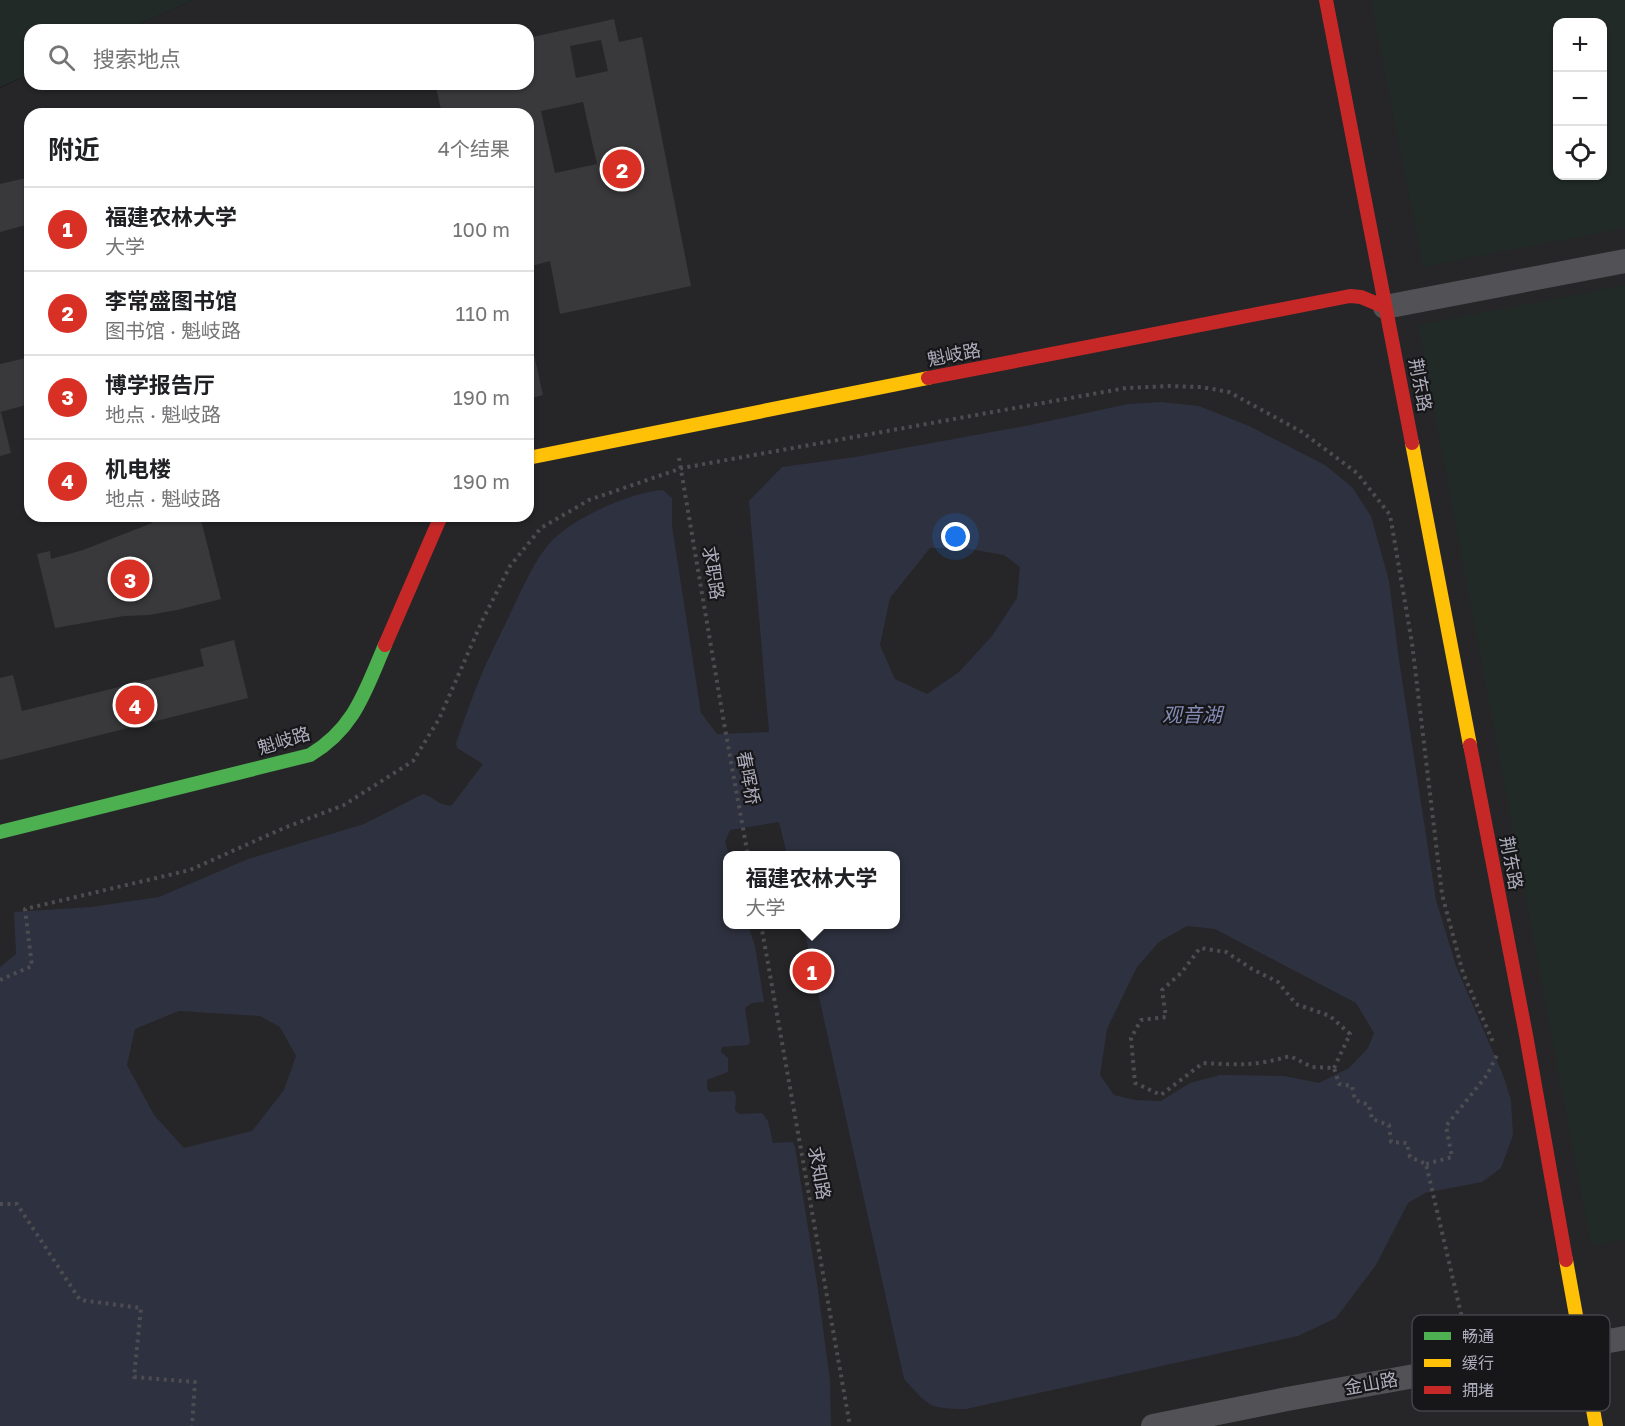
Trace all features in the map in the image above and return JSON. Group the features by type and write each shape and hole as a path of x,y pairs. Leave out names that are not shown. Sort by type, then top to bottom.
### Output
{"street":[{"name":"荆东路","path":"1326,0 1519,1000 1576,1315"},
{"path":"1385,307 1625,261"},
{"name":"魁岐路","path":"534,457 1350,296 1361,297 1385,307"},
{"name":"魁岐路","path":"0,832 310,755 324,747 337,736 356,712 438,522"},
{"name":"金山路","path":"1610,1341 1625,1338"},
{"name":"金山路","path":"1153,1426 1412,1377"},
{"name":"荆东路","path":"1593,1411 1596,1426"}],"path":[{"path":"0,980 32,966 25,909 190,870 284,828 345,805 413,761 439,719 483,619 510,566 541,528 590,500 682,468 1126,388 1201,387 1229,393 1302,432 1358,473 1390,515 1412,643 1442,894 1463,973 1492,1038 1497,1056 1487,1075 1446,1126 1452,1157 1426,1164 1410,1157 1407,1143 1391,1142 1389,1125 1372,1119 1369,1105 1355,1100 1352,1086 1339,1084 1334,1070 1350,1034 1330,1016 1296,1005 1278,981 1252,969 1226,952 1200,948 1182,972 1162,990 1166,1017 1141,1020 1131,1038 1135,1083 1161,1095 1203,1063 1242,1066 1266,1063 1290,1056 1312,1067 1334,1070"},
{"name":"求职路","path":"673,428 682,468 724,723"},
{"name":"春晖桥","path":"724,723 747,851"},
{"name":"求知路","path":"762,929 850,1426"},
{"path":"1426,1164 1462,1315"},
{"path":"0,1204 17,1204 80,1300 141,1308 134,1377 195,1382 192,1426"}],"shaded area":[{"path":"0,0 193,0 139,24 24,24 24,77 0,87"},
{"path":"193,0 1625,0 1625,1426 0,1426 0,88 24,77 24,90 534,90 534,24 139,24"},
{"path":"1625,0 1625,228 1423,267 1371,1"},
{"path":"1625,285 1625,1240 1591,1246 1418,325"}],"water":[{"name":"观音湖","path":"1161,402 1199,406 1249,426 1325,465 1352,487 1371,516 1389,581 1436,900 1456,966 1503,1075 1511,1100 1513,1135 1501,1168 1482,1182 1425,1193 1408,1203 1376,1265 1336,1318 1298,1336 966,1409 936,1407 925,1400 904,1379 804,929 900,929 900,851 786,851 779,822 730,830 725,842 728,851 723,851 723,929 749,929 755,946 764,1002 752,1003 745,1008 750,1042 748,1045 722,1047 721,1052 728,1058 728,1072 707,1080 707,1089 710,1092 734,1091 735,1110 739,1114 762,1113 768,1121 773,1143 793,1142 795,1147 830,1380 831,1426 0,1426 0,967 16,954 14,912 91,907 159,897 248,859 364,824 423,794 440,803 452,805 483,764 457,748 456,743 486,664 539,558 559,535 586,516 618,501 649,492 663,490 672,498 672,526 701,713 717,734 769,732 749,501 782,467 855,457 1030,425 1128,404","holes":["930,548 964,548 1004,555 1020,567 1017,598 992,636 959,672 927,694 895,679 880,645 890,598","1187,926 1215,929 1356,1003 1374,1033 1368,1048 1349,1068 1319,1083 1284,1076 1220,1075 1190,1083 1161,1101 1135,1100 1114,1095 1100,1075 1107,1029 1137,967 1159,942","179,1011 260,1016 280,1027 296,1056 284,1090 252,1131 184,1148 154,1115 127,1065 135,1029"]}],"building":[{"path":"614,19 619,42 642,37 691,286 560,314 550,261 534,265 534,108 441,108 436,90 534,90 534,37","holes":["601,40 608,71 576,78 570,46","583,102 597,164 555,173 541,111"]},
{"path":"24,178 24,226 0,232 0,184"},
{"path":"534,355 543,395 534,397"},
{"path":"24,358 24,406 0,412 0,364"},
{"path":"0,413 11,453 0,456"},
{"path":"202,522 221,599 149,615 124,616 55,628 37,554 50,551 51,559 83,550 152,523"},
{"path":"234,640 248,698 0,760 0,678 13,675 22,711 204,666 200,649"}],"traffic: fast":[{"path":"0,832 310,755 338,733 357,707 385,645"}],"traffic: slow":[{"path":"534,457 928,378"},
{"path":"1412,443 1470,745"},
{"path":"1566,1260 1576,1315"},
{"path":"1593,1411 1596,1426"}],"traffic: jam":[{"path":"1326,0 1412,443"},
{"path":"928,378 1350,296 1361,297 1385,307"},
{"path":"385,645 438,522"},
{"path":"1470,745 1526,1035 1566,1260"}],"place":[{"name":"李常盛图书馆","path":"622,169"},
{"name":"博学报告厅","path":"130,579"},
{"name":"机电楼","path":"135,705"},
{"name":"福建农林大学","path":"812,971"}]}
